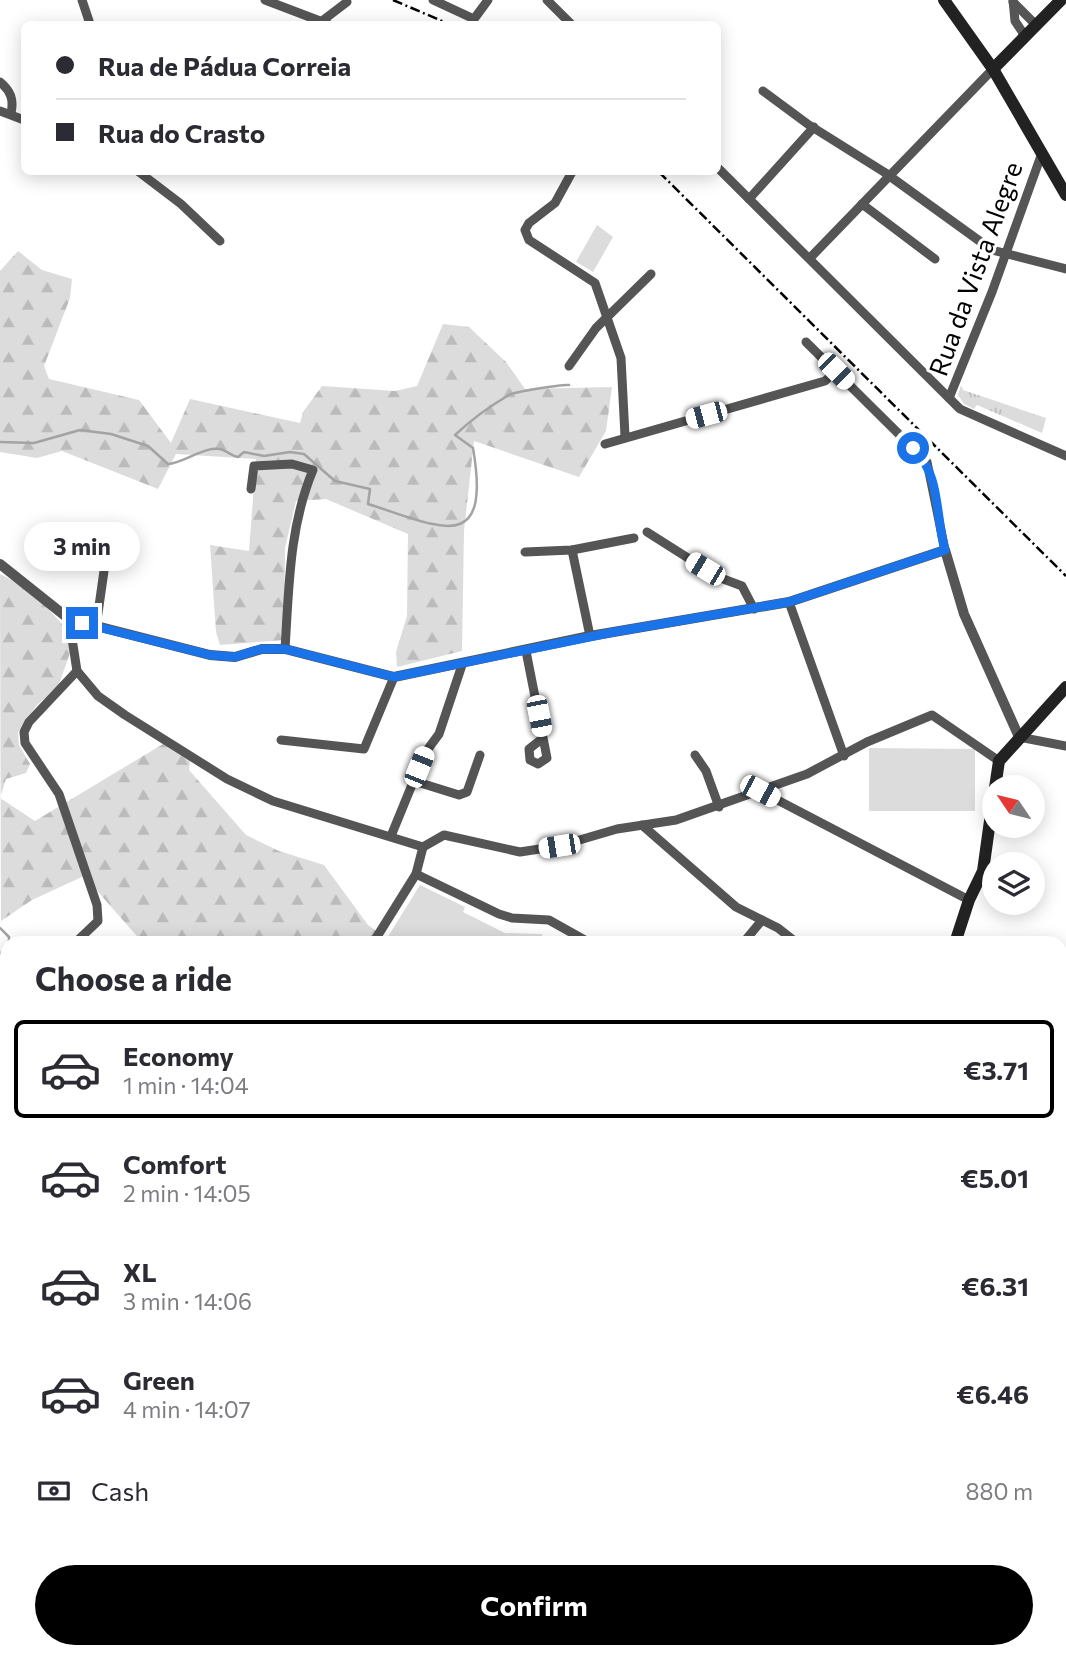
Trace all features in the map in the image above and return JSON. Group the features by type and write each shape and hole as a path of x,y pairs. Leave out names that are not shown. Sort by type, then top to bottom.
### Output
{"main road":[{"path":"944,0 993,69 1066,195"},
{"path":"993,69 1060,0"},
{"path":"997,775 999,761 1066,687"},
{"path":"957,936 969,900 983,871 987,838"}],"street":[{"path":"82,0 89,21"},
{"path":"265,0 320,21"},
{"path":"433,0 474,19 488,0"},
{"path":"547,0 568,21"},
{"path":"1013,1 1036,24"},
{"path":"1013,1 1015,21 1025,36"},
{"path":"327,21 347,2"},
{"path":"810,258 993,69"},
{"path":"0,82 8,89 13,104 11,113"},
{"path":"763,91 992,250 1066,269"},
{"path":"0,111 21,118"},
{"path":"749,199 814,127"},
{"name":"Rua da Vista Alegre","path":"949,398 1042,153"},
{"path":"721,171 949,398 970,414 1066,456"},
{"path":"143,175 181,204 220,242"},
{"path":"570,175 555,203 529,223 525,230 529,240 595,283 609,316 621,358 625,436"},
{"path":"862,204 934,259"},
{"path":"569,366 609,316 651,274"},
{"path":"806,342 927,462 945,550 964,614 1019,737 1066,746"},
{"path":"606,444 625,436 825,381 836,371"},
{"path":"251,488 254,466 292,464 313,470 301,499 294,531 285,649"},
{"path":"96,627 110,529"},
{"path":"647,532 718,577 741,586 754,609"},
{"path":"525,552 572,550 634,538"},
{"path":"572,550 590,636"},
{"path":"0,564 69,620 210,655 235,657 261,649 285,649 394,677 590,636 789,602 945,550"},
{"path":"789,602 844,756"},
{"path":"69,620 77,671 98,696 227,779 273,801 423,846 444,835 520,852 676,820 807,774 888,732 932,715 999,761"},
{"path":"526,651 543,738"},
{"path":"391,836 425,752 439,734 462,664"},
{"path":"77,671 29,722 24,732 25,743 59,794 97,905 98,922 83,936"},
{"path":"281,740 364,750 394,677"},
{"path":"414,781 459,795 467,792 480,755"},
{"path":"695,755 706,771 719,807"},
{"path":"760,791 969,900"},
{"path":"642,825 736,906 786,936"},
{"path":"377,936 416,874 423,846"},
{"path":"416,874 499,914 556,923 578,936"},
{"path":"749,936 762,920"}],"green space":[{"path":"597,225 613,237 593,272 576,262"},
{"path":"18,251 42,270 72,279 70,298 44,366 49,379 139,400 171,443 190,399 300,423 303,412 322,386 395,391 417,386 443,324 469,327 506,362 525,389 612,387 606,431 579,477 474,441 464,531 462,651 397,667 396,652 407,616 408,534 326,499 296,501 285,548 284,640 220,645 216,632 210,545 249,551 256,459 176,454 158,489 62,451 37,458 0,452 0,271"},
{"path":"961,385 963,390 1046,418 1042,433 977,405 974,409 964,404 958,395"},
{"path":"0,574 31,590 62,624 71,650 58,687 36,706 18,732 19,745 30,764 26,773 6,779 1,796"},
{"path":"163,744 190,761 189,770 246,835 279,851 324,865 368,925 383,936 137,936 84,876 32,900 1,921 1,798 35,821"},
{"path":"869,748 975,749 975,811 869,811"},
{"path":"420,885 465,907 463,912 505,933 542,936 388,936"}],"waterway":[{"path":"0,442 34,443 80,430 111,434 148,446 168,464 217,449 238,457 244,452 264,456 290,452 304,454 335,481 370,489 368,504 417,520 454,526 467,520 474,506 477,483 473,448 455,435 509,395 538,388 569,385"},
{"path":"0,928 8,936"}],"railway":[{"path":"393,0 442,21"},
{"path":"662,175 1066,576"}],"route":[{"path":"82,623 210,655 235,657 261,649 285,649 394,677 590,636 789,602 945,550 932,476 927,462 913,448"}]}
